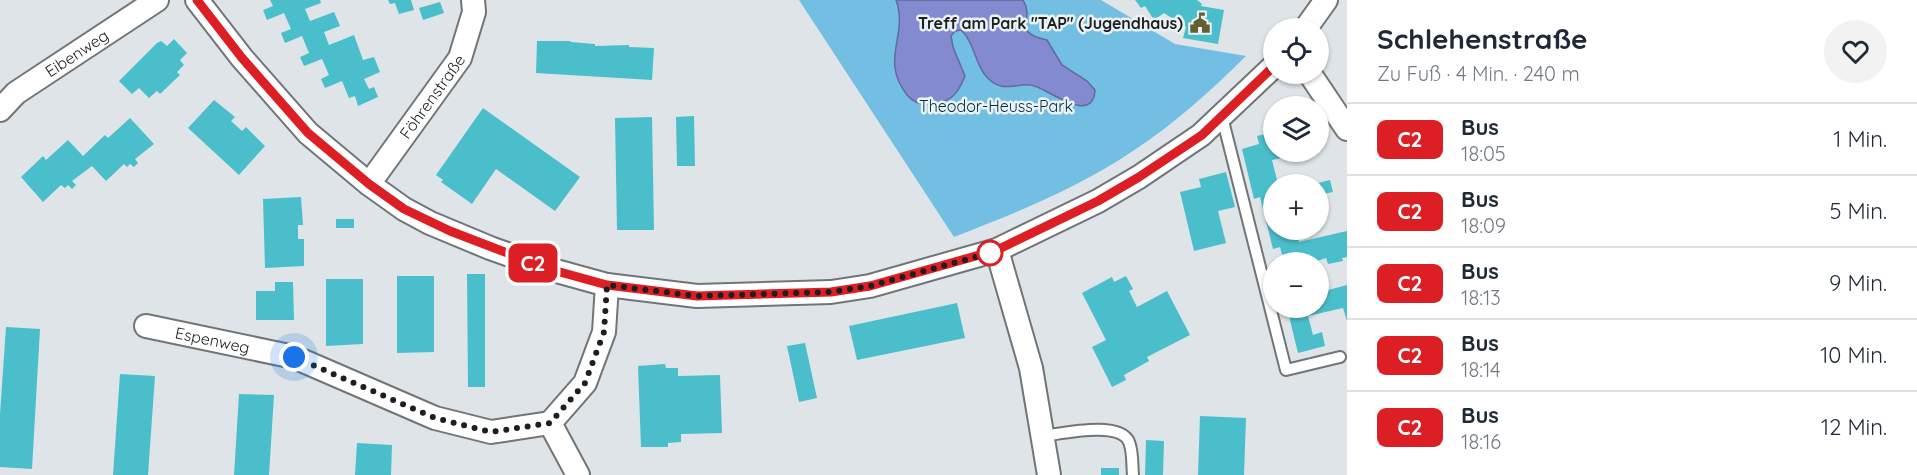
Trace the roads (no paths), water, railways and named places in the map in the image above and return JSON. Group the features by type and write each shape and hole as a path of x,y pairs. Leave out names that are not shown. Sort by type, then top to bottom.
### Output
{"street":[{"name":"Eibenweg","path":"0,110 16,93 158,0"},
{"path":"197,0 242,58 308,133 369,184 404,209 430,223 490,248 549,269 607,285 697,296 831,292 870,286 997,250 1098,201 1139,177 1202,135 1263,77"},
{"name":"Föhrenstraße","path":"369,184 460,58 474,12 473,0"},
{"path":"1313,18 1326,0"},
{"path":"1317,84 1347,129"},
{"path":"997,250 1031,368 1048,475"},
{"path":"578,475 550,423 585,383 604,332 607,285"},
{"name":"Espenweg","path":"146,326 294,357 435,418 491,432 550,423"}],"lane":[{"path":"1222,117 1286,370 1340,357"},
{"path":"1042,436 1093,430 1110,430 1122,434 1129,441 1133,475"}],"place":[{"name":"Treff am Park \"TAP\" (Jugendhaus)","path":"1200,23"}],"park label":[{"name":"Theodor-Heuss-Park","path":"996,106"}]}
